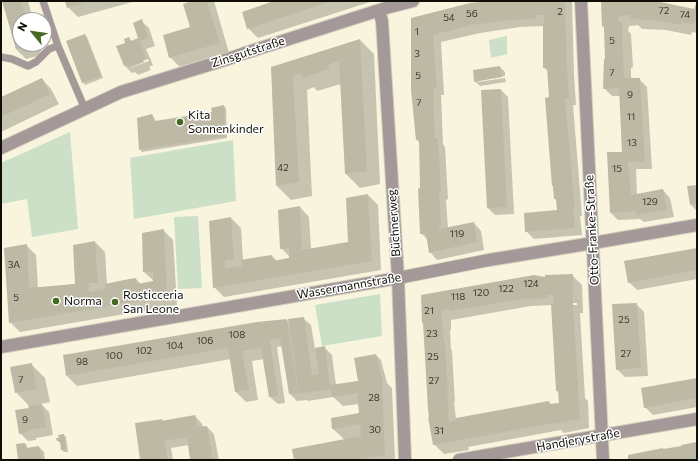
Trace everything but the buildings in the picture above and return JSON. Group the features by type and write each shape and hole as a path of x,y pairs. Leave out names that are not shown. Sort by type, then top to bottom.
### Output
{"street":[{"name":"Zinsgutstraße","path":"1,148 121,92 412,1"},
{"name":"Otto-Franke-Straße","path":"582,1 603,460"},
{"name":"Büchnerweg","path":"379,11 382,21 391,185 398,278 405,460"},
{"name":"Wassermannstraße","path":"1,347 398,278 489,260 697,225"},
{"name":"Handjerystraße","path":"459,460 697,419"}],"lane":[{"path":"43,1 58,46 85,109"},
{"path":"1,57 12,59 28,66 36,62 49,50 58,46"}],"green space":[{"path":"507,36 507,54 491,58 489,40"},
{"path":"70,132 78,229 32,237 27,199 1,204 1,163"},
{"path":"233,140 236,201 134,219 130,158"},
{"path":"198,216 202,288 178,289 174,217"},
{"path":"380,294 382,336 322,346 315,305"}],"place":[{"name":"Kita Sonnenkinder","path":"180,122"},
{"name":"Norma","path":"56,301"},
{"name":"Rosticceria San Leone","path":"115,302"}]}
